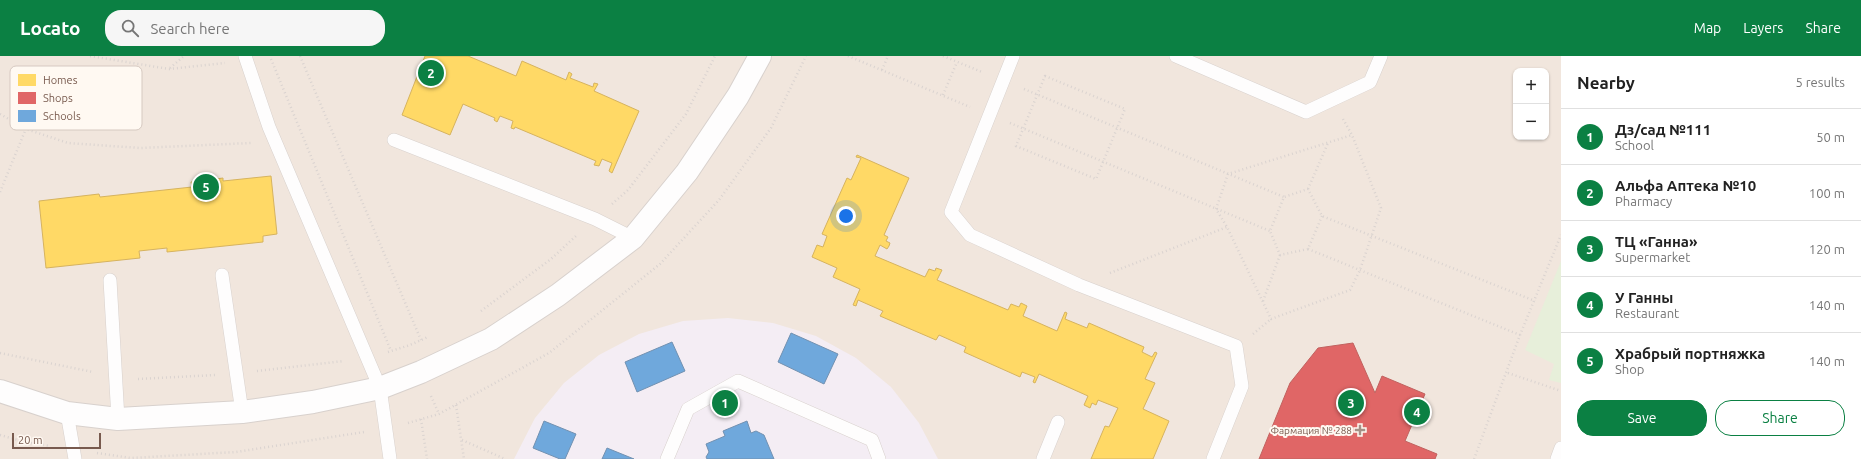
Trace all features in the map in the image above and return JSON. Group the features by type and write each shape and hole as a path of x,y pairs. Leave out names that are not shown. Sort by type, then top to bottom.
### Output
{"street":[{"path":"0,391 67,413 118,419 242,412 313,402 380,388 421,372 491,339 558,295 633,238 687,172 738,96 760,56"}],"lane":[{"path":"1013,56 951,212 970,235 1079,285 1236,346 1242,386 1213,459"},
{"path":"1176,56 1306,112 1370,82 1381,56"},
{"path":"246,59 269,127 380,388 390,459"},
{"path":"394,140 595,219 633,238"},
{"path":"222,275 242,412"},
{"path":"110,280 118,419"},
{"path":"666,459 688,410 738,381 872,440 878,459"},
{"path":"67,413 75,459"},
{"path":"1043,459 1058,422"},
{"path":"1556,459 1561,448"}],"path":[{"path":"90,56 169,69 270,56 391,351"},
{"path":"169,69 184,56"},
{"path":"300,56 421,340"},
{"path":"476,315 551,259 628,190 686,114 715,56"},
{"path":"848,56 1270,231"},
{"path":"882,70 888,56"},
{"path":"943,56 1284,197 1308,189 1329,142"},
{"path":"943,96 957,62"},
{"path":"1045,76 1125,109 1096,179 1016,146 1037,95 1045,76"},
{"path":"0,114 10,120"},
{"path":"0,192 26,130"},
{"path":"29,130 68,143 140,148 253,143"},
{"path":"1216,209 1227,227 1271,319 1350,290 1360,270 1381,208 1352,135 1228,174"},
{"path":"1216,209 1228,174"},
{"path":"1308,189 1322,216 1534,301"},
{"path":"1263,301 1280,255 1270,231 1284,197"},
{"path":"1308,248 1322,216"},
{"path":"1079,285 1227,227"},
{"path":"1474,459 1508,373 1520,335 1561,235"},
{"path":"1280,255 1308,248 1520,335"},
{"path":"0,353 143,380 237,374 367,358 391,351 435,334"},
{"path":"1508,373 1561,390"},
{"path":"456,405 464,459"},
{"path":"422,419 427,459"},
{"path":"462,440 505,459"}],"shaded area":[{"path":"0,56 1561,56 1561,459 0,459"},
{"path":"728,318 773,323 816,336 856,358 891,387 919,423 938,459 514,459 535,418 564,383 599,355 639,334 683,321"}],"green space":[{"path":"1561,261 1561,383 1549,380 1554,364 1525,350"}],"building: Homes":[{"path":"425,56 468,56 516,76 522,61 566,80 569,72 572,74 570,78 593,87 594,83 598,84 594,91 639,111 612,173 609,171 612,163 602,159 599,166 594,165 596,161 515,127 514,129 511,128 513,121 500,116 497,122 494,120 495,118 463,104 450,135 402,115"},
{"path":"857,155 909,178 884,235 888,237 886,241 890,243 889,246 887,249 880,245 875,256 925,277 929,269 935,271 936,268 942,270 937,280 1008,310 1011,304 1019,307 1021,303 1027,306 1023,316 1057,331 1065,312 1067,313 1065,319 1087,328 1089,323 1144,347 1142,352 1152,357 1155,352 1157,353 1145,379 1155,383 1143,409 1169,421 1153,459 1091,459 1105,426 1109,427 1118,408 1098,400 1096,405 1092,403 1090,408 1084,405 1088,396 1039,374 1035,383 1033,382 1035,377 1022,372 1020,377 964,352 966,347 939,335 936,340 880,316 883,311 858,300 856,306 853,305 860,289 833,277 837,268 812,257 817,245 823,247 827,236 822,234 847,178 851,180 861,158 856,157"},
{"path":"271,176 277,234 263,236 263,242 167,252 167,248 139,251 140,258 46,268 39,201 99,194 100,197 192,187 191,182 223,178 223,181"}],"building: Shops":[{"path":"1353,343 1375,393 1382,376 1425,394 1405,441 1437,454 1435,459 1259,459 1290,383 1318,348"}],"building: Schools":[{"path":"791,333 838,354 824,384 778,362"},
{"path":"672,342 685,371 637,392 625,362"},
{"path":"544,421 576,434 565,459 560,459 533,448"},
{"path":"747,421 751,433 756,431 764,435 774,459 707,459 706,457 709,452 706,444 725,436 723,431"},
{"path":"607,448 634,459 602,459"}],"place":[{"name":"Альфа Аптека №10","path":"431,73"},
{"name":"Храбрый портняжка","path":"206,187"},
{"name":"Дз/сад №111","path":"725,403"},
{"name":"ТЦ «Ганна»","path":"1351,403"},
{"name":"У Ганны","path":"1417,412"},
{"name":"Фармация № 288","path":"1360,430"}]}
